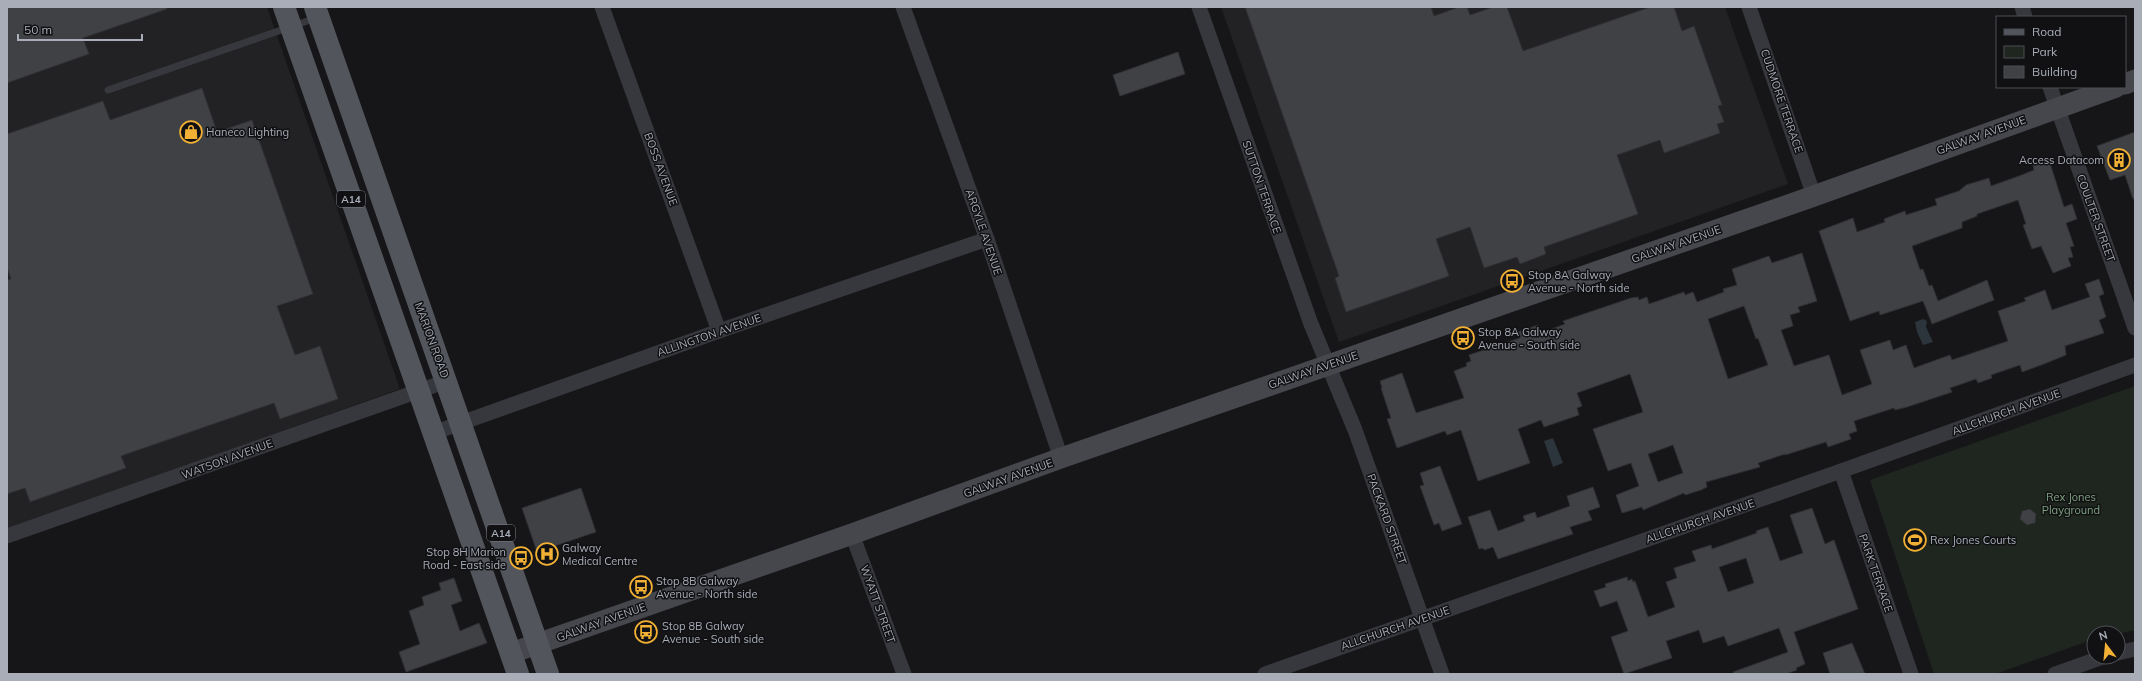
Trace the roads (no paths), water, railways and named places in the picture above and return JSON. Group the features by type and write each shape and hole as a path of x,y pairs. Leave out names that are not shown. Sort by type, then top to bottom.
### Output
{"main road":[{"name":"MARION ROAD","path":"317,12 462,423 539,644 548,674"},
{"name":"A14","path":"288,17 518,674"}],"street":[{"name":"BOSS AVENUE","path":"602,7 719,331"},
{"name":"ARGYLE AVENUE","path":"903,7 987,239 1061,458"},
{"name":"SUTTON TERRACE","path":"1199,7 1310,324 1328,365"},
{"name":"CUDMORE TERRACE","path":"1749,7 1814,196"},
{"name":"COULTER STREET","path":"2050,88 2135,328"},
{"name":"GALWAY AVENUE","path":"511,653 852,534 1061,458 1814,196 2113,88"},
{"name":"ALLINGTON AVENUE","path":"433,433 719,331 987,239"},
{"name":"PACKARD STREET","path":"1328,365 1355,430 1442,674"},
{"name":"ALLCHURCH AVENUE","path":"1265,674 1841,471 2135,365"},
{"name":"WATSON AVENUE","path":"7,536 447,381"},
{"name":"PARK TERRACE","path":"1841,471 1911,674"},
{"name":"WYATT STREET","path":"852,534 904,674"},
{"path":"2055,674 2086,663"}],"lane":[{"path":"108,90 288,17 317,12"}],"place":[{"name":"Haneco Lighting","path":"191,132"},
{"name":"Access Datacom","path":"2119,160"},
{"name":"Stop 8A Galway Avenue - North side","path":"1512,281"},
{"name":"Stop 8A Galway Avenue - South side","path":"1463,338"},
{"name":"Rex Jones Courts","path":"1915,540"},
{"name":"Galway Medical Centre","path":"547,554"},
{"name":"Stop 8H Marion Road - East side","path":"521,558"},
{"name":"Stop 8B Galway Avenue - North side","path":"641,587"},
{"name":"Stop 8B Galway Avenue - South side","path":"646,632"}],"park label":[{"name":"Rex Jones Playground","path":"2071,503"}]}
